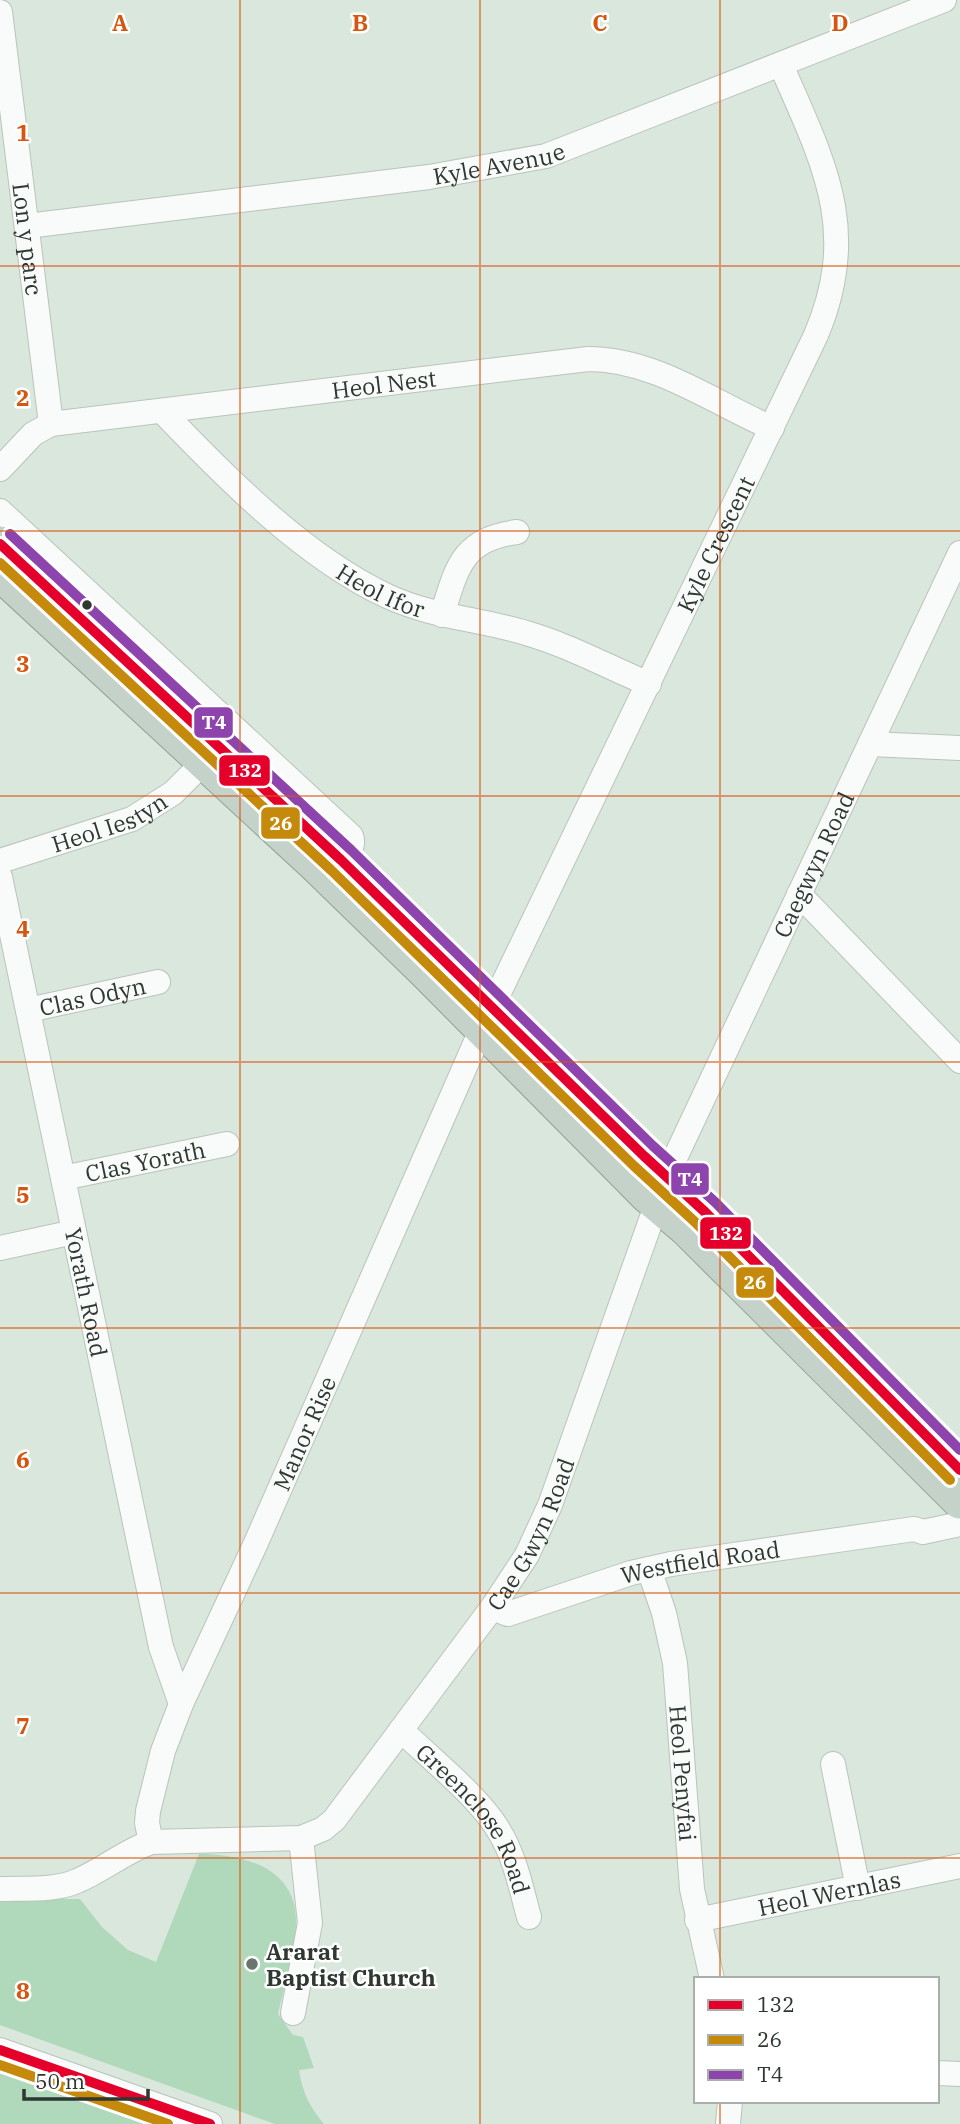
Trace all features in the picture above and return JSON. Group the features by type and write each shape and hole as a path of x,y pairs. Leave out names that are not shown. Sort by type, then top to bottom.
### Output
{"highway":[{"path":"0,544 341,860 487,1018"},
{"path":"0,573 316,865 487,1018 662,1189 687,1230 956,1486"}],"street":[{"name":"Kyle Avenue","path":"27,226 429,177 546,156 944,0"},
{"name":"Lon y parc","path":"0,12 51,425"},
{"name":"Kyle Crescent","path":"487,1018 824,317 833,284 837,225 828,184 781,65"},
{"name":"Heol Nest","path":"0,469 33,434 51,425 607,359 643,366 772,428"},
{"name":"Heol Ifor","path":"162,411 193,443 306,546 358,581 422,609 544,638 649,684"},
{"path":"0,511 351,836 352,848 341,860"},
{"path":"442,615 458,568 468,553 489,538 517,532"},
{"name":"Caegwyn Road","path":"662,1189 960,553"},
{"path":"870,744 960,748"},
{"name":"Heol Iestyn","path":"0,861 132,819 173,793 204,761"},
{"name":"Yorath Road","path":"0,877 161,1647 181,1704"},
{"path":"799,894 960,1061"},
{"name":"Clas Odyn","path":"28,1010 158,982"},
{"name":"Manor Rise","path":"151,1842 147,1823 151,1796 163,1751 181,1704 255,1545 487,1018"},
{"name":"Clas Yorath","path":"63,1178 228,1144"},
{"name":"Cae Gwyn Road","path":"151,1842 301,1838 323,1829 334,1820 492,1608 527,1555 545,1518 662,1189"},
{"path":"0,1248 74,1232"},
{"name":"Westfield Road","path":"914,1529 936,1517 956,1486"},
{"name":"Westfield Road","path":"492,1608 508,1614 649,1569 914,1529 923,1532 960,1524"},
{"name":"Heol Penyfai","path":"649,1569 664,1613 675,1662 692,1889 711,1977"},
{"name":"Greenclose Road","path":"401,1730 470,1796 498,1829 513,1860 529,1917"},
{"path":"833,1764 858,1888"},
{"path":"293,2013 310,1923 301,1838"},
{"path":"0,1889 66,1885 97,1871 134,1848 151,1842"},
{"name":"Heol Wernlas","path":"697,1920 960,1866"},
{"path":"0,2050 211,2124"},
{"path":"939,2073 960,2074"},
{"path":"728,2124 730,2103"}],"green space":[{"path":"93,612 306,809 286,798 93,620 90,615"},
{"path":"199,1854 250,1861 278,1877 288,1889 294,1905 296,1924 278,2014 293,2035 303,2037 314,2068 299,2070 300,2078 307,2099 324,2124 275,2124 0,2025 0,1897 61,1894 62,1899 80,1899 102,1927 128,1950 156,1962"},
{"path":"0,2071 149,2124 0,2124"}],"transit line":[{"name":"T4","path":"10,534 351,850 653,1146 715,1202 960,1450"},
{"name":"132","path":"0,544 341,860 644,1156 705,1212 960,1470"},
{"name":"26","path":"0,563 331,870 634,1166 695,1222 950,1480"},
{"name":"132","path":"0,2050 210,2124"},
{"name":"26","path":"0,2065 168,2124"}],"place":[{"name":"Ararat Baptist Church","path":"252,1964"}]}
